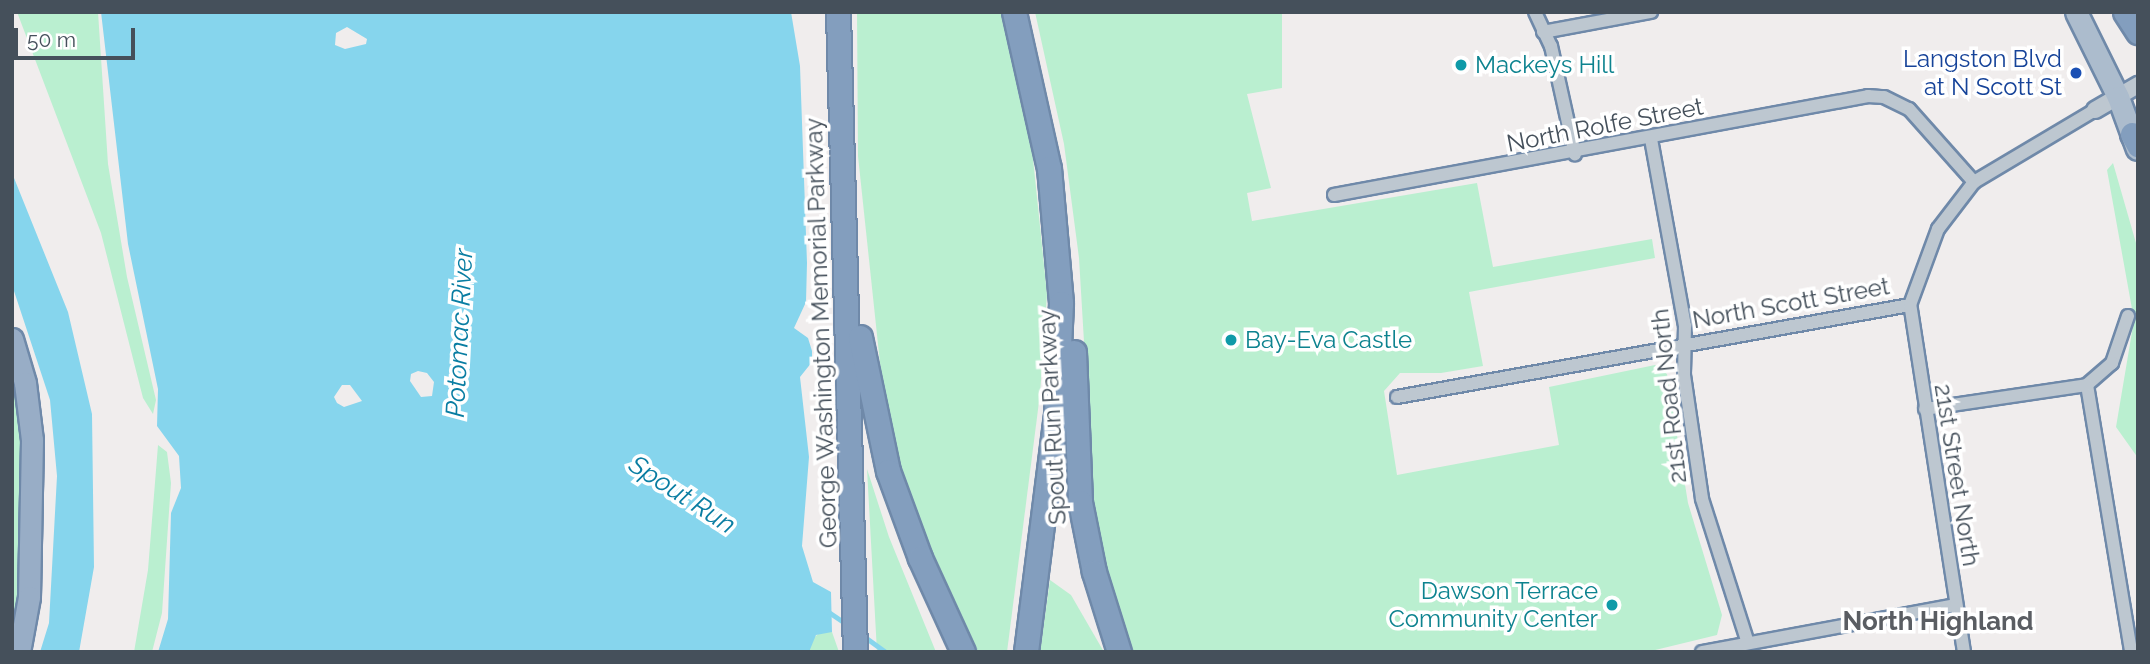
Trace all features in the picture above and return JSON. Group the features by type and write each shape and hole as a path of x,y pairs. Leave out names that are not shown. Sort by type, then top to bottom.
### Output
{"highway":[{"name":"George Washington Memorial Parkway","path":"838,12 848,254 855,652"},
{"path":"1014,12 1045,146 1055,217 1061,303 1058,385 1026,652"},
{"path":"2125,12 2138,32"},
{"name":"Spout Run Parkway","path":"1055,217 1073,304 1080,502 1094,572 1119,652"},
{"path":"848,254 868,384 888,471 920,558 963,652"},
{"path":"12,339 26,391 33,447 29,597 19,652"}],"main road":[{"path":"2076,12 2118,97 2136,143"}],"street":[{"path":"1535,12 1551,46 1575,154"},
{"path":"1543,32 1651,12"},
{"name":"North Scott Street","path":"1397,397 1910,305 1938,229 1974,182 2138,85"},
{"name":"North Rolfe Street","path":"1334,195 1575,154 1858,97 1884,97 1909,109 1974,182"},
{"name":"21st Road North","path":"1651,139 1685,345 1684,375 1702,499 1748,643"},
{"name":"21st Street North","path":"1910,305 1964,652"},
{"path":"1925,409 2087,385 2112,363 2128,316"},
{"path":"2087,385 2131,652"},
{"path":"1702,652 1956,605"}],"green space":[{"path":"17,12 98,12 108,164 127,277 156,400 153,414 143,398 101,233"},
{"path":"857,12 1003,12 1029,120 1047,294 1040,394 1007,652 974,652 946,595 908,492 885,410 858,156"},
{"path":"1035,12 1282,12 1282,88 1247,94 1271,188 1247,193 1252,221 1477,183 1493,267 1652,239 1655,258 1469,292 1483,366 1441,373 1400,373 1384,391 1397,475 1559,445 1549,387 1655,365 1667,374 1688,503 1722,615 1717,635 1647,652 1132,652 1096,543 1079,258 1064,144"},
{"path":"2113,163 2138,250 2138,458 2116,427 2134,320 2107,170"},
{"path":"12,367 25,460 19,602 12,640"},
{"path":"158,445 167,452 171,483 162,613 152,652 134,652 148,570"},
{"path":"867,469 889,537 936,652 877,652"},
{"path":"1050,580 1071,595 1104,652 1040,652"},
{"path":"822,631 832,632 839,652 809,652 811,640"}],"water":[{"name":"Potomac River","path":"101,12 791,12 800,66 807,263 806,302 794,328 808,338 812,351 812,362 800,377 809,457 802,546 813,582 831,592 832,632 816,635 809,652 158,652 168,619 171,513 181,488 179,456 157,426 158,389 128,244","holes":["347,27 367,39 366,44 345,49 335,45 336,33","418,371 427,373 434,382 432,396 421,397 410,381 411,374","342,385 350,385 362,401 344,407 337,403 334,397"]},
{"path":"12,173 68,312 92,414 94,567 79,652 40,652 49,623 57,476 50,400 12,285"}],"waterway":[{"name":"Spout Run","path":"827,611 848,625"},
{"name":"Spout Run","path":"862,635 885,652"}],"place":[{"name":"Mackeys Hill","path":"1461,65"},
{"name":"Langston Blvd at N Scott St","path":"2076,73"},
{"name":"Bay-Eva Castle","path":"1231,340"},
{"name":"Dawson Terrace Community Center","path":"1612,605"}],"district":[{"name":"North Highland","path":"1938,622"}]}
